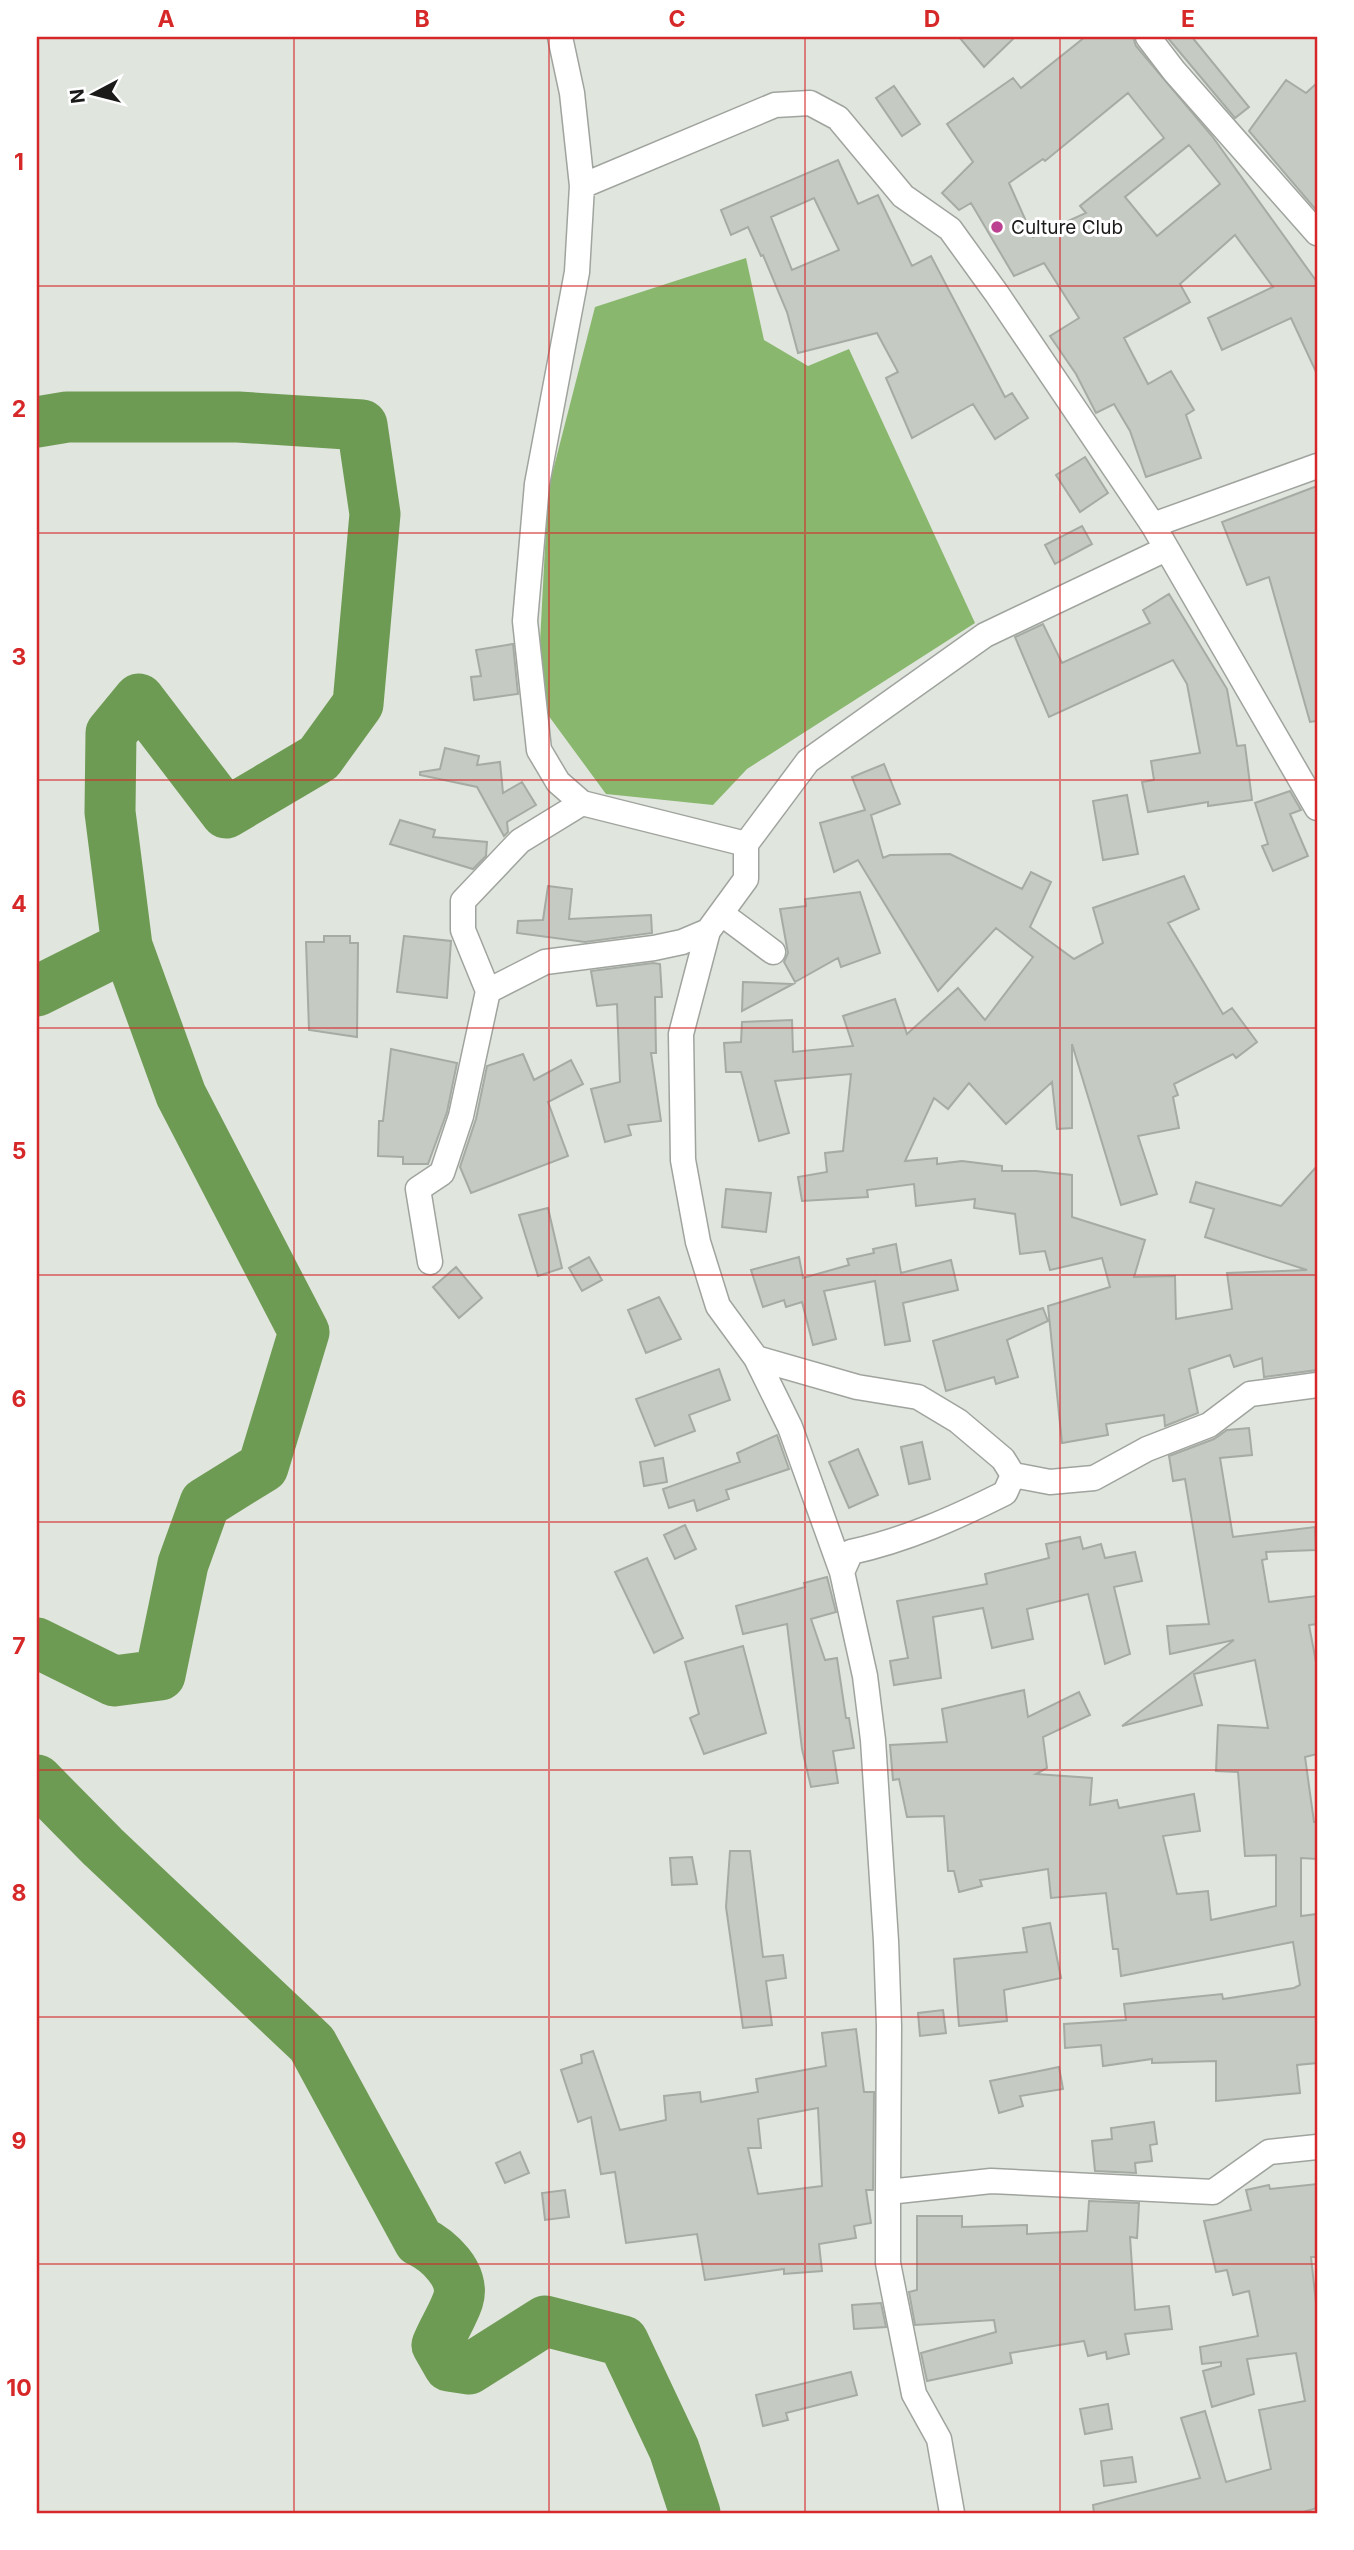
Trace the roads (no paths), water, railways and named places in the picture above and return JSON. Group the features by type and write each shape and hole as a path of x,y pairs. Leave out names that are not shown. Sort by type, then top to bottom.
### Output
{"street":[{"path":"561,37 572,93 582,186 577,272 537,484 525,621 540,750 558,782 582,803 746,844"},
{"path":"1148,37 1174,71 1317,233"},
{"path":"582,186 775,105 810,103 838,118 903,196 950,229 1153,525 1317,808"},
{"path":"1153,525 1317,466"},
{"path":"952,2513 939,2439 914,2394 888,2263 889,2026 874,1765 865,1676 842,1572 790,1427 756,1358 718,1306 698,1242 682,1160 681,1034 715,923 746,879 746,844 808,761 985,635 1166,549"},
{"path":"430,1262 418,1189 442,1173 461,1116 488,991 463,930 463,901 520,841 582,803"},
{"path":"488,991 545,962 682,942 715,923"},
{"path":"715,923 773,952"},
{"path":"756,1358 857,1387 918,1397 958,1421 1003,1459 1013,1475 1050,1482 1094,1478 1147,1449 1209,1425 1250,1394 1317,1385"},
{"path":"842,1572 851,1552 894,1543 947,1521 1005,1493 1013,1475"},
{"path":"887,2192 992,2181 1213,2192 1269,2152 1317,2147"}],"waterway":[{"path":"37,422 67,417 238,417 362,425 375,514 358,704 319,758 226,813 139,699 111,733 110,812 127,946 181,1095 304,1332 263,1467 205,1503 183,1564 160,1675 114,1681 37,1643"},
{"path":"37,991 127,946"},
{"path":"37,1780 103,1847 312,2044 419,2241 449,2264 458,2282 458,2300 437,2345 449,2366 469,2369 545,2321 623,2341 674,2449 695,2513"}],"place":[{"name":"Culture Club","path":"997,227"}]}
